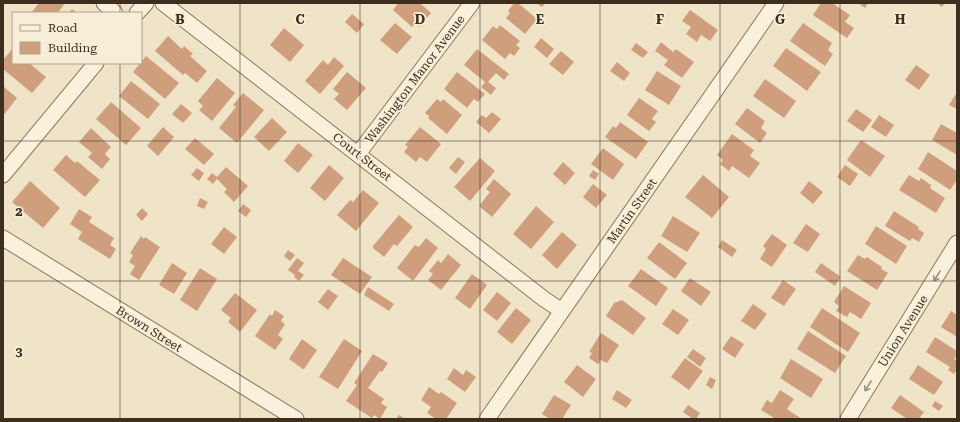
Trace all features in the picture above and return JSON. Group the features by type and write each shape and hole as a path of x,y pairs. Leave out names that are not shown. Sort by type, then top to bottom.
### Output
{"street":[{"path":"104,3 114,12"},
{"path":"138,12 146,3"},
{"name":"Court Street","path":"163,3 562,311"},
{"name":"Washington Manor Avenue","path":"358,154 472,3"},
{"name":"Martin Street","path":"487,419 776,3"},
{"path":"3,175 95,64"},
{"name":"Brown Street","path":"3,238 296,419"},
{"name":"Union Avenue","path":"848,419 957,243"}],"building":[{"path":"39,3 62,3 64,5 58,12 32,12"},
{"path":"396,3 420,3 431,13 419,27 415,24 412,27 393,10 397,5"},
{"path":"514,3 518,3 537,19 525,34 506,18 510,13 508,11"},
{"path":"536,3 545,3 542,7"},
{"path":"821,3 832,3 850,15 845,22 854,28 847,38 813,15"},
{"path":"858,3 868,3 865,8"},
{"path":"937,3 945,3 942,7"},
{"path":"690,10 718,30 710,41 701,35 697,42 686,34 691,27 682,21"},
{"path":"352,14 364,24 357,33 345,22"},
{"path":"395,23 412,37 397,54 380,40"},
{"path":"803,23 832,43 828,50 833,54 825,66 790,41"},
{"path":"500,25 520,41 516,45 520,48 514,56 510,53 505,59 482,40 493,26 497,29"},
{"path":"284,28 304,45 290,62 270,45"},
{"path":"168,36 182,49 184,46 193,54 190,56 207,71 197,83 185,73 183,75 155,51"},
{"path":"541,38 554,49 547,58 534,47"},
{"path":"661,42 673,52 676,49 694,62 682,78 664,65 668,60 655,51"},
{"path":"636,43 648,52 643,58 631,50"},
{"path":"786,48 821,72 807,91 773,66"},
{"path":"12,49 12,64 30,64 46,77 32,93 3,69 3,60"},
{"path":"477,49 509,74 504,80 496,73 488,82 496,88 491,95 481,87 485,82 464,65"},
{"path":"561,51 574,62 563,75 549,64"},
{"path":"146,56 179,83 165,99 133,72 140,64 142,64 142,61"},
{"path":"334,57 344,66 320,94 305,81 323,60 328,65"},
{"path":"617,62 630,73 624,81 610,71"},
{"path":"916,65 930,75 919,90 905,80"},
{"path":"657,71 681,86 669,105 645,90"},
{"path":"347,72 366,88 347,110 334,99 339,94 333,89"},
{"path":"457,72 485,94 478,102 474,99 467,108 444,89"},
{"path":"217,78 235,93 212,121 199,110 203,106 198,101"},
{"path":"765,79 796,101 784,118 753,96"},
{"path":"131,81 160,104 148,119 119,96"},
{"path":"3,86 17,98 3,116"},
{"path":"957,92 957,109 949,105"},
{"path":"243,93 264,110 237,143 219,128 236,107 233,105"},
{"path":"639,98 658,111 652,119 656,122 649,131 627,115"},
{"path":"437,99 441,102 443,99 462,115 447,134 428,118 429,116 425,113"},
{"path":"111,102 141,128 126,145 96,119"},
{"path":"181,104 192,113 183,123 172,114"},
{"path":"747,108 765,121 761,128 767,133 760,143 735,124"},
{"path":"856,109 872,120 863,132 847,121"},
{"path":"492,112 501,119 489,133 476,122 482,115 486,118"},
{"path":"879,115 894,125 886,137 871,127"},
{"path":"272,118 287,132 269,151 254,137"},
{"path":"620,122 648,142 636,159 605,137 613,126 616,128"},
{"path":"941,124 957,133 957,155 932,140"},
{"path":"163,127 174,137 158,156 147,146"},
{"path":"420,127 441,144 427,162 420,157 416,162 404,152 408,147 405,145"},
{"path":"91,128 111,147 105,154 110,159 102,169 88,157 92,153 79,142"},
{"path":"732,134 754,150 750,156 760,163 749,178 732,166 729,171 720,164 723,160 717,155"},
{"path":"195,138 214,154 204,165 185,149"},
{"path":"861,140 885,156 870,177 847,160"},
{"path":"298,143 313,155 298,173 284,161"},
{"path":"603,148 624,164 613,180 591,164"},
{"path":"928,152 957,171 957,180 950,190 918,169"},
{"path":"66,155 75,163 77,161 100,180 85,197 53,170"},
{"path":"458,157 465,162 456,174 449,168"},
{"path":"480,158 495,171 470,201 454,187"},
{"path":"563,162 575,173 565,185 553,174"},
{"path":"329,165 344,178 325,201 310,188"},
{"path":"845,165 858,174 850,186 837,177"},
{"path":"226,167 248,186 234,202 224,192 227,189 217,179 213,184 207,179 212,173 217,177"},
{"path":"197,168 204,173 199,181 191,175"},
{"path":"593,170 599,174 595,180 589,176"},
{"path":"703,175 729,197 712,218 685,197"},
{"path":"909,175 919,181 921,178 931,185 930,188 945,198 936,213 899,190"},
{"path":"494,179 511,194 492,217 479,206 490,192 486,189"},
{"path":"30,181 60,208 43,228 12,202"},
{"path":"809,181 823,192 813,204 800,193"},
{"path":"593,184 607,195 596,208 583,197"},
{"path":"363,190 379,203 356,231 337,215 350,200 353,202"},
{"path":"200,198 208,202 204,209 197,206"},
{"path":"243,204 251,210 246,217 238,211"},
{"path":"536,206 554,222 531,249 513,234"},
{"path":"142,208 148,214 142,221 136,215"},
{"path":"79,209 92,217 89,222 114,238 110,245 116,249 110,259 78,239 82,232 70,224"},
{"path":"894,211 919,227 918,229 924,233 919,242 912,238 910,241 885,226"},
{"path":"399,215 413,227 397,246 394,244 384,257 373,248 373,246"},
{"path":"673,216 700,233 687,252 661,236"},
{"path":"806,224 820,234 808,252 793,243"},
{"path":"876,226 907,246 896,264 865,244"},
{"path":"224,227 237,237 224,254 211,244"},
{"path":"562,232 577,245 557,269 542,255"},
{"path":"772,234 787,245 772,267 760,259 766,249 763,246"},
{"path":"141,236 160,247 139,280 130,274 135,266 129,262 133,255 130,253"},
{"path":"426,238 438,248 413,281 397,268 415,245 419,247"},
{"path":"722,240 737,250 732,257 718,247"},
{"path":"659,242 687,263 675,279 647,258"},
{"path":"288,250 295,255 290,261 284,256"},
{"path":"448,254 461,265 441,290 428,280 433,274 429,271 438,260 441,263"},
{"path":"858,255 865,259 867,257 888,273 877,290 847,271"},
{"path":"297,258 304,263 298,271 304,275 299,281 294,277 295,275 288,270"},
{"path":"343,258 372,277 360,294 331,275"},
{"path":"172,263 187,273 174,294 159,285"},
{"path":"821,263 841,277 835,286 815,272"},
{"path":"200,268 217,279 197,311 180,300"},
{"path":"641,269 668,288 656,306 628,286"},
{"path":"472,274 487,285 470,309 455,298"},
{"path":"690,278 711,292 701,306 681,291"},
{"path":"783,280 796,289 784,306 771,298"},
{"path":"844,286 871,303 861,319 850,312 847,317 836,311 839,306 834,302"},
{"path":"368,287 394,304 389,311 364,295"},
{"path":"328,289 338,296 328,310 318,302"},
{"path":"497,292 511,303 497,321 483,310"},
{"path":"235,293 257,310 240,332 228,322 231,318 221,310"},
{"path":"622,300 646,318 633,335 606,316 614,303"},
{"path":"753,304 767,314 755,330 741,321"},
{"path":"516,308 531,320 512,344 497,332"},
{"path":"822,308 860,333 848,352 810,327"},
{"path":"673,309 689,320 678,335 662,324"},
{"path":"275,310 284,316 281,321 285,324 278,335 283,339 275,350 255,336 270,314 272,316"},
{"path":"951,311 957,315 957,337 941,327"},
{"path":"808,331 846,356 835,373 797,349"},
{"path":"601,333 619,345 607,363 601,360 598,364 589,358 592,353 589,352"},
{"path":"731,336 744,344 735,358 722,349"},
{"path":"935,337 957,351 957,355 954,359 957,361 957,369 954,374 948,370 950,367 926,352"},
{"path":"302,339 317,350 304,369 289,359"},
{"path":"344,339 362,351 338,389 319,377"},
{"path":"693,349 706,358 700,367 687,357"},
{"path":"373,354 388,363 382,372 380,371 368,388 384,399 381,403 387,407 380,419 374,415 372,418 346,401 357,385 354,383"},
{"path":"685,358 703,371 689,390 671,377"},
{"path":"791,359 823,379 811,398 780,378"},
{"path":"577,365 596,379 583,397 564,382"},
{"path":"918,365 943,382 934,395 909,379"},
{"path":"454,368 463,375 466,370 476,377 465,392 447,379"},
{"path":"710,377 716,380 712,389 706,385"},
{"path":"429,387 439,394 441,392 457,403 446,419 436,419 427,413 431,407 421,400"},
{"path":"617,390 632,400 626,408 612,399"},
{"path":"780,390 794,399 787,409 802,419 773,419 774,418 761,410 767,400 772,403"},
{"path":"554,395 571,405 562,419 550,419 542,414"},
{"path":"900,395 924,412 920,417 923,419 907,419 891,408"},
{"path":"935,401 943,406 939,411 932,406"},
{"path":"688,405 700,413 696,419 693,419 683,412"},
{"path":"399,415 405,419 396,419"}]}
